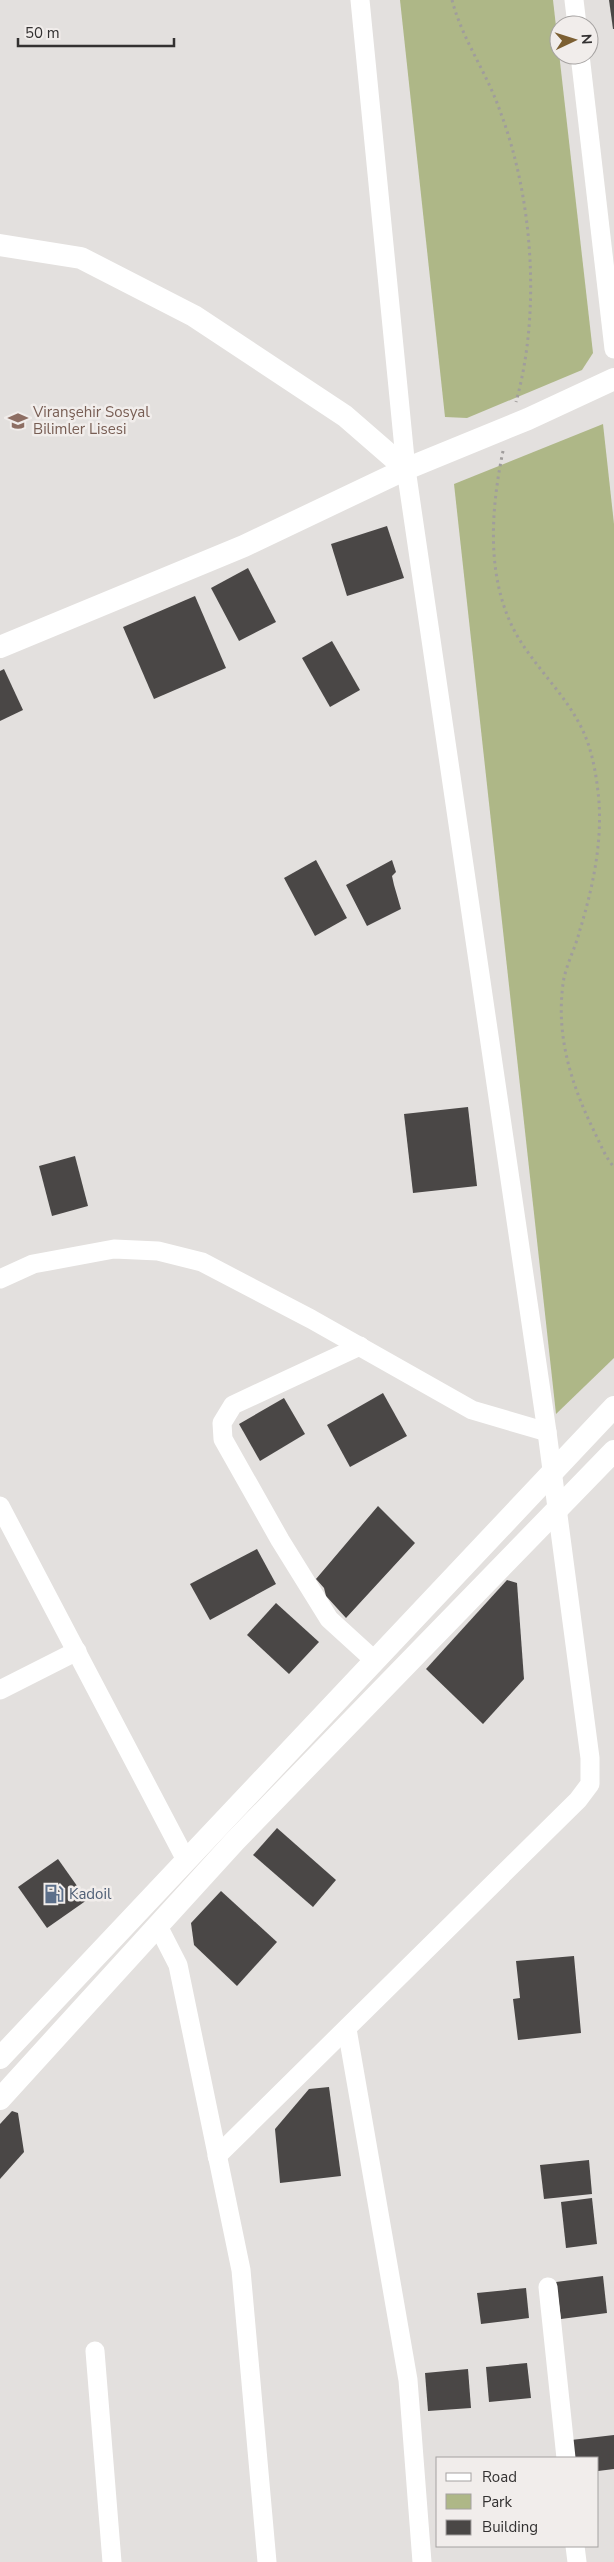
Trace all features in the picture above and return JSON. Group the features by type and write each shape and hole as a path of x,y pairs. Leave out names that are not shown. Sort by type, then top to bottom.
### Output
{"street":[{"path":"217,2156 578,1800 590,1784 590,1758 558,1509 406,469 360,0"},
{"path":"574,0 576,15"},
{"path":"582,65 606,204 614,350"},
{"path":"0,245 80,258 194,316 345,416 406,469"},
{"path":"0,647 244,546 406,469 508,427 614,379"},
{"path":"0,1279 33,1264 114,1249 158,1251 202,1262 360,1346 472,1410 547,1432"},
{"path":"360,1346 233,1405 222,1423 223,1439 280,1540 329,1619 374,1660"},
{"path":"0,2058 552,1470 614,1407"},
{"path":"0,2099 235,1841 614,1451"},
{"path":"0,1506 186,1860"},
{"path":"0,1690 77,1652"},
{"path":"158,1926 178,1965 241,2270 267,2562"},
{"path":"347,2029 408,2380 422,2562"},
{"path":"548,2287 566,2457"},
{"path":"96,2351 112,2562"},
{"path":"575,2547 577,2562"}],"path":[{"path":"452,0 480,69 500,110 518,170 526,218 530,320 522,380 508,427 496,485 493,526 495,564 502,600 514,630 584,731 595,770 599,831 595,865 579,933 563,983 562,1020 564,1054 576,1095 614,1167"}],"green space":[{"path":"400,0 553,0 555,15 549,15 549,65 560,65 593,353 582,370 467,418 445,417"},
{"path":"603,424 614,524 614,1358 556,1414 454,484"}],"building":[{"path":"609,0 614,0 614,29 613,29"},
{"path":"387,526 404,578 347,596 331,544"},
{"path":"248,568 276,622 239,641 211,588"},
{"path":"195,596 226,668 154,699 123,627"},
{"path":"332,641 360,690 330,707 302,658"},
{"path":"4,669 23,710 0,721 0,671"},
{"path":"316,860 347,918 315,936 284,878"},
{"path":"392,860 396,872 392,876 401,909 367,926 346,885"},
{"path":"468,1107 477,1186 413,1193 404,1114"},
{"path":"75,1156 88,1206 52,1216 39,1166"},
{"path":"383,1393 407,1436 350,1467 327,1425"},
{"path":"284,1398 305,1434 260,1461 239,1424"},
{"path":"378,1506 415,1543 346,1618 326,1596 324,1588 316,1579"},
{"path":"257,1549 276,1584 210,1620 190,1584"},
{"path":"507,1580 517,1583 524,1679 483,1724 426,1669"},
{"path":"276,1603 319,1642 289,1674 247,1635"},
{"path":"277,1828 336,1880 313,1907 253,1855"},
{"path":"58,1859 87,1900 47,1928 18,1887"},
{"path":"221,1891 277,1942 237,1986 194,1945 191,1923"},
{"path":"574,1956 581,2033 518,2040 513,1999 520,1998 516,1961"},
{"path":"329,2087 341,2176 280,2183 275,2129 309,2089"},
{"path":"12,2111 18,2113 24,2152 0,2179 0,2124"},
{"path":"589,2160 592,2194 544,2199 540,2165"},
{"path":"592,2198 597,2244 566,2248 561,2202"},
{"path":"603,2276 607,2313 561,2319 556,2282"},
{"path":"526,2288 529,2318 481,2324 477,2293"},
{"path":"527,2363 531,2398 489,2402 486,2367"},
{"path":"468,2369 471,2408 428,2411 425,2373"},
{"path":"614,2435 614,2469 599,2471 599,2457 573,2457 571,2440"}],"place":[{"name":"Viranşehir Sosyal Bilimler Lisesi","path":"18,421"},
{"name":"Kadoil","path":"54,1894"}]}
